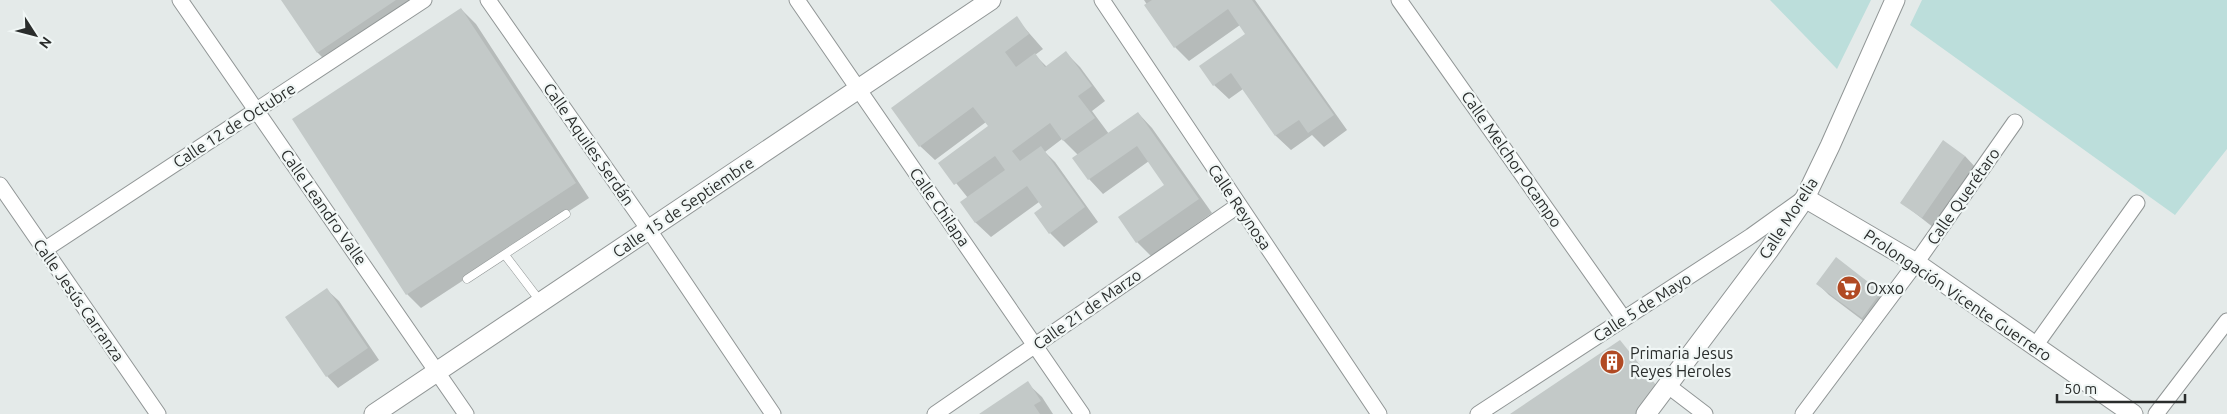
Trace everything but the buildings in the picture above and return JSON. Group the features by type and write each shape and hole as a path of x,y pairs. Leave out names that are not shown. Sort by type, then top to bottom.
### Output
{"street":[{"name":"Calle Leandro Valle","path":"180,0 466,414"},
{"name":"Calle 12 de Octubre","path":"44,250 424,0"},
{"name":"Calle Aquiles Serdán","path":"488,0 649,230 773,414"},
{"name":"Calle Chilapa","path":"797,0 1082,414"},
{"path":"961,20 974,0"},
{"name":"Calle 15 de Septiembre","path":"374,414 991,0"},
{"name":"Calle Reynosa","path":"1102,0 1379,414"},
{"name":"Calle Melchor Ocampo","path":"1399,0 1624,319"},
{"name":"Calle Morelia","path":"1646,414 1769,250 1805,198 1895,0"},
{"name":"Calle Querétaro","path":"1803,414 1916,263 2015,122"},
{"name":"Calle Jesús Carranza","path":"0,185 158,414"},
{"name":"Calle 5 de Mayo","path":"1478,414 1751,236 1805,198"},
{"name":"Prolongación Vicente Guerrero","path":"1805,198 1916,263 2133,414"},
{"path":"2034,346 2137,203"},
{"name":"Calle 21 de Marzo","path":"935,414 1239,205"},
{"path":"2156,414 2227,321"},
{"path":"1667,385 1705,414"}],"lane":[{"path":"467,279 566,214"},
{"path":"505,255 540,302"}],"shaded area":[{"path":"1770,0 1871,0 1837,69"},
{"path":"1922,0 2227,0 2227,149 2175,215 1910,25"}],"place":[{"name":"Oxxo","path":"1849,288"},
{"name":"Primaria Jesus Reyes Heroles","path":"1612,362"}]}
